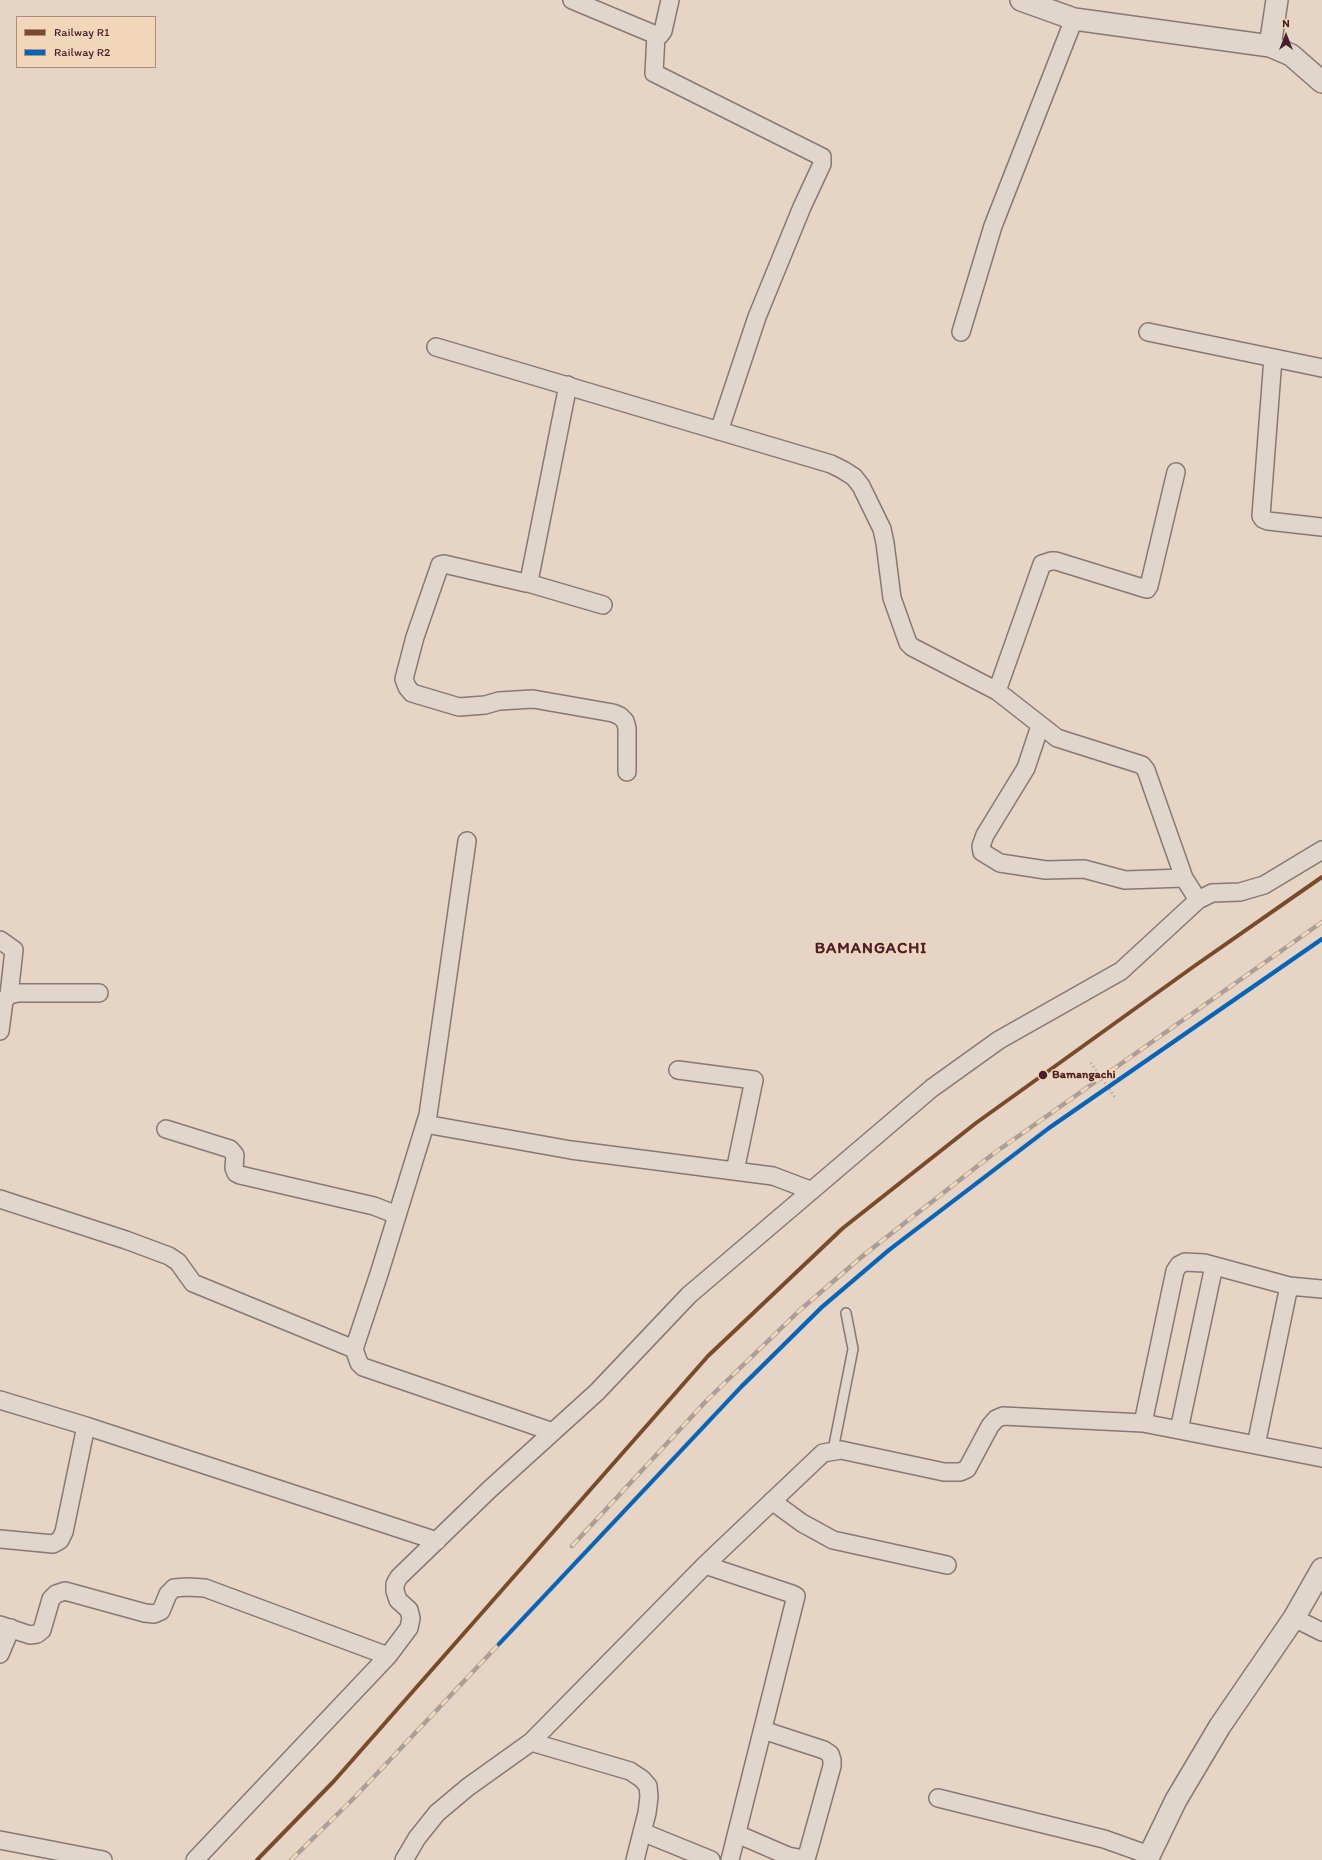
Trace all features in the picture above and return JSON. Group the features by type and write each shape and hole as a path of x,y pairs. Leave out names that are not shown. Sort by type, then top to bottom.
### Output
{"street":[{"path":"572,0 656,35 660,35 663,31 670,0"},
{"path":"1021,0 1074,19 1270,46 1291,55 1322,82"},
{"path":"1270,46 1277,0"},
{"path":"961,332 993,226 1074,19"},
{"path":"656,35 654,73 822,157 822,164 802,207 757,316 719,431"},
{"path":"1148,332 1322,368"},
{"path":"436,347 830,464 843,470 854,478 861,486 882,529 892,598 908,643 912,647 997,691 1057,738 1142,765 1146,770 1184,878 1198,900"},
{"path":"1274,358 1261,516 1263,519 1268,521 1322,527"},
{"path":"528,583 568,385"},
{"path":"997,691 1042,564 1056,561 1147,589 1149,586 1176,472"},
{"path":"603,605 528,583 444,564 440,565 415,637 404,679 407,687 412,693 459,707 485,705 499,701 533,699 613,713 620,716 625,721 627,728 627,772"},
{"path":"1040,726 1026,768 985,835 981,846 982,852 1000,863 1046,870 1084,869 1125,880 1184,878"},
{"path":"467,841 430,1102 398,1215 354,1349 359,1363 363,1367 553,1432"},
{"path":"195,1860 388,1656 409,1628 411,1618 409,1610 398,1600 394,1591 395,1584 399,1577 597,1392 689,1294 932,1088 999,1040 1121,971 1198,900 1212,893 1240,892 1264,884 1322,850"},
{"path":"0,940 14,950 10,995"},
{"path":"0,1031 4,1001 10,995 18,993 99,993"},
{"path":"678,1070 754,1080 735,1171"},
{"path":"425,1124 571,1150 773,1176 810,1190"},
{"path":"166,1129 230,1150 235,1155 234,1168 236,1173 240,1175 374,1206 398,1215"},
{"path":"0,1199 126,1240 169,1256 178,1262 193,1283 354,1349"},
{"path":"1144,1423 1175,1271 1179,1265 1185,1262 1214,1266 1289,1286 1322,1289"},
{"path":"1179,1430 1214,1266"},
{"path":"1256,1445 1289,1286"},
{"path":"0,1400 86,1426 437,1541"},
{"path":"404,1860 417,1838 448,1802 531,1742 705,1565 823,1453 841,1450 944,1472 960,1472 967,1469 996,1419 1003,1416 1144,1423 1322,1458"},
{"path":"0,1539 53,1544 60,1540 64,1532 86,1426"},
{"path":"772,1501 802,1523 833,1540 947,1565"},
{"path":"705,1565 796,1596 730,1860"},
{"path":"938,1798 1104,1839 1148,1858 1176,1800 1220,1726 1294,1618 1322,1569"},
{"path":"0,1654 5,1627 30,1635 37,1634 42,1630 51,1599 56,1594 65,1591 145,1614 154,1614 161,1611 168,1594 174,1588 187,1587 205,1588 388,1656"},
{"path":"1294,1618 1322,1632"},
{"path":"737,1834 801,1860 807,1856 821,1809 832,1760 830,1754 824,1750 763,1730"},
{"path":"531,1742 630,1771 642,1779 648,1786 649,1797 635,1860"},
{"path":"642,1832 711,1860"},
{"path":"0,1840 103,1860"}],"lane":[{"path":"834,1450 853,1349 846,1313"}],"path":[{"path":"1091,1063 1116,1099"}],"railway":[{"path":"572,1546 708,1399 800,1310 865,1254 993,1154 1322,922"},
{"path":"291,1860 354,1798 741,1387 822,1307 889,1250 1049,1128 1322,939"}],"rail line":[{"name":"R1","path":"257,1860 334,1781 708,1356 843,1228 976,1123 1193,967 1322,877"},
{"name":"R2","path":"499,1644 741,1387 822,1307 889,1250 1049,1128 1322,939"}],"place":[{"name":"Bamangachi","path":"1043,1075"}],"district":[{"name":"BAMANGACHI","path":"871,949"}]}
